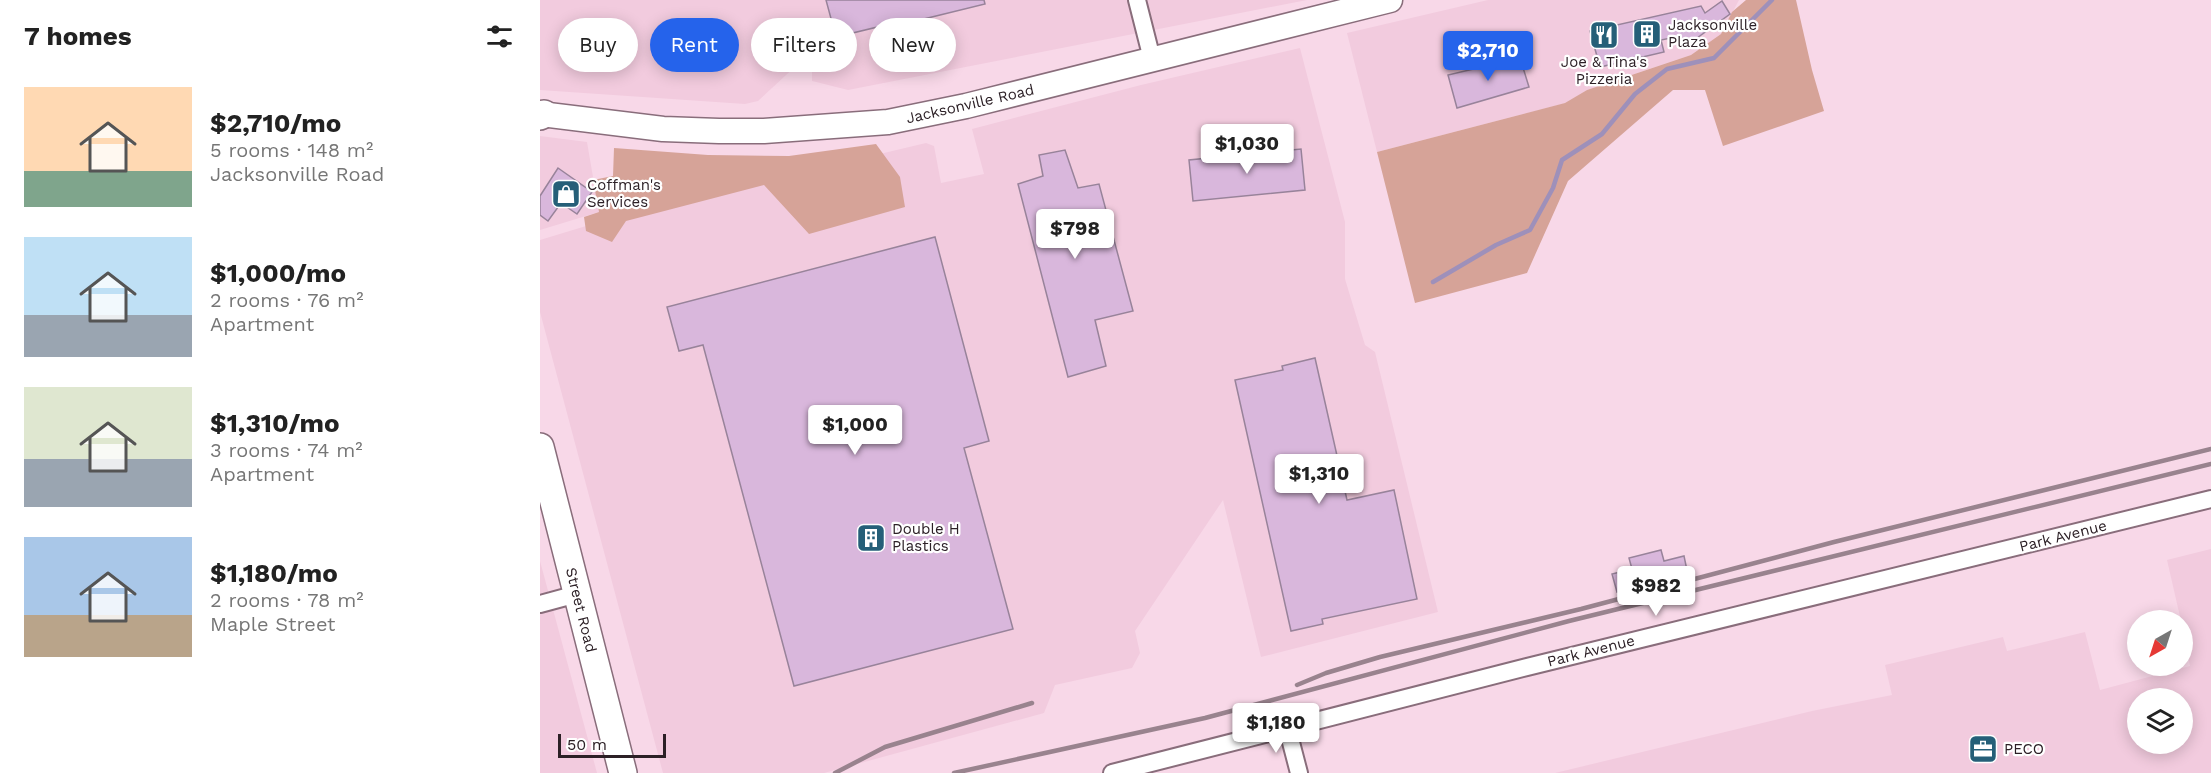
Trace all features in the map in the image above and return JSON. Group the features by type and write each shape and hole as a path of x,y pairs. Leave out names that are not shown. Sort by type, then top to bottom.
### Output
{"main road":[{"name":"Jacksonville Road","path":"541,115 663,129 719,132 888,122 966,106 1390,0"},
{"name":"Street Road","path":"540,447 623,773"}],"street":[{"path":"1137,0 1152,59"},
{"name":"Park Avenue","path":"1112,773 1287,727 2211,499"},
{"path":"540,604 577,594"},
{"path":"1287,727 1299,773"}],"shaded area":[{"path":"540,0 1307,0 956,69 956,18 869,18 869,72 940,72 848,90 812,81 812,72 857,72 857,18 751,18 751,72 789,72 758,101 745,104 540,90"},
{"path":"1488,0 1739,0 1721,34 1691,55 1587,90 1566,103 1377,152 1347,33"},
{"path":"1746,0 1796,0 1824,111 1723,146 1705,90 1673,90 1568,181 1527,273 1415,303 1377,152 1565,103 1587,90 1691,55 1721,34 1732,12"},
{"path":"1300,48 1345,222 1345,279 1365,345 1375,352 1438,612 1261,657 1223,500 1135,631 1140,653 1132,668 1055,685 1044,713 824,773 663,773 540,312 540,240 619,216 926,143 934,146 941,183 984,174 972,129 1141,85"},
{"path":"540,136 587,142 599,212 540,230"},
{"path":"876,144 900,177 905,207 809,234 764,185 626,221 612,242 586,231 584,217 599,212 593,180 613,176 614,148 708,155 789,156"},
{"path":"2211,549 2211,773 1555,773 1812,711 1892,695 1885,665 2003,637 2007,651 2085,632 2100,690 2152,676 2193,676 2193,610 2178,610 2167,560"},
{"path":"540,561 597,773 540,773"}],"building":[{"path":"826,0 984,0 985,4 928,18 869,18 869,29 857,32 857,18 831,18"},
{"name":"Jacksonville Plaza","path":"1722,1 1730,14 1686,46 1680,36 1661,40 1664,52 1600,67 1590,31 1701,6 1705,13"},
{"path":"1520,58 1529,87 1457,108 1448,75"},
{"path":"1301,149 1305,190 1193,201 1189,160"},
{"path":"1065,150 1078,188 1099,184 1133,311 1095,320 1106,366 1068,377 1018,184 1043,176 1039,155"},
{"name":"Coffman's Services","path":"558,168 592,192 577,214 561,203 548,221 540,215 540,196"},
{"name":"Double H Plastics","path":"935,237 989,441 964,448 1013,629 794,686 703,345 679,351 667,307"},
{"path":"1315,358 1347,500 1394,490 1417,599 1322,619 1323,624 1291,631 1235,380 1283,370 1282,366"},
{"path":"1661,550 1664,561 1684,556 1688,575 1617,592 1612,574 1632,569 1629,558"}],"waterway":[{"path":"1433,282 1496,245 1530,230 1553,188 1562,160 1602,134 1635,94 1667,69 1714,58 1772,0"}],"railway":[{"path":"1297,685 1326,673 1380,657 1581,609 1834,542 2211,449"},
{"path":"954,773 1205,718 1569,621 2211,464"},
{"path":"835,773 885,747 1032,703"}],"place":[{"name":"Jacksonville Plaza","path":"1647,34"},
{"name":"Joe & Tina's Pizzeria","path":"1604,35"},
{"name":"Coffman's Services","path":"566,194"},
{"name":"Double H Plastics","path":"871,538"},
{"name":"PECO","path":"1983,749"}]}
